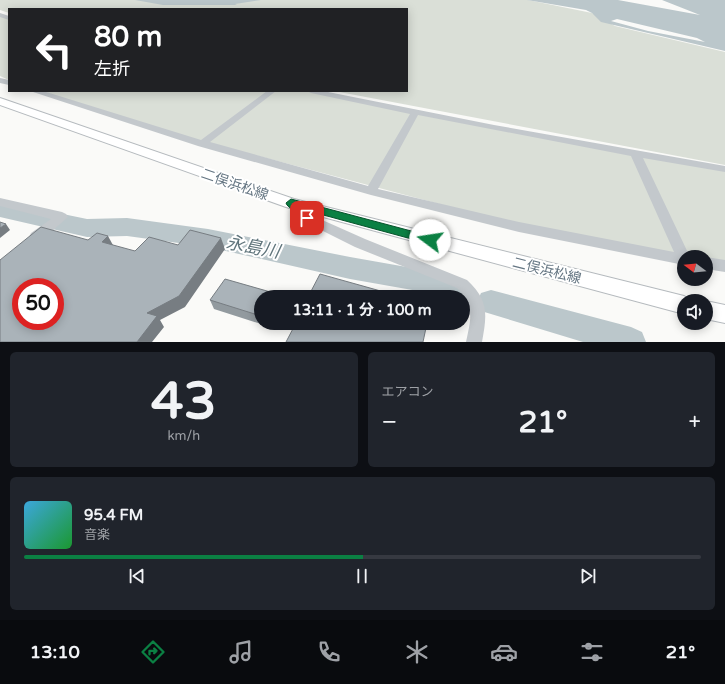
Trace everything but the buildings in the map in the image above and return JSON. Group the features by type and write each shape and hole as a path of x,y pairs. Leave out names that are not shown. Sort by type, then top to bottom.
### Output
{"main road":[{"name":"二俣浜松線","path":"0,101 291,203 677,303"},
{"path":"713,311 725,314"}],"street":[{"path":"37,92 202,144 371,191 556,235 677,257"},
{"path":"202,144 271,92"},
{"path":"316,92 414,113 725,169"},
{"path":"371,191 414,113"},
{"path":"636,154 680,250"},
{"path":"0,202 62,217 28,244"},
{"path":"291,203 307,218 360,243 462,284 471,291 479,305 474,342"},
{"path":"713,263 725,266"}],"shaded area":[{"path":"0,0 528,0 592,13 615,26 725,52 725,165 339,92 408,92 408,8 8,8 8,13 0,10"},
{"path":"135,0 261,0 235,4 237,5 163,5"},
{"path":"527,0 618,0 700,15 662,0 725,0 725,51 601,22 592,13 586,10","holes":["617,19 697,38 705,42 648,31 611,21"]},
{"path":"0,14 8,17 8,80 0,76"},
{"path":"45,92 326,92 443,118 725,168 725,265 713,260 713,250 677,250 677,256 556,235 134,123"}],"waterway":[{"name":"永島川","path":"0,209 87,228 127,227 208,238 350,268 418,280 450,290"},
{"name":"永島川","path":"491,302 631,342"}],"route":[{"path":"307,218 291,203 430,240"}]}
